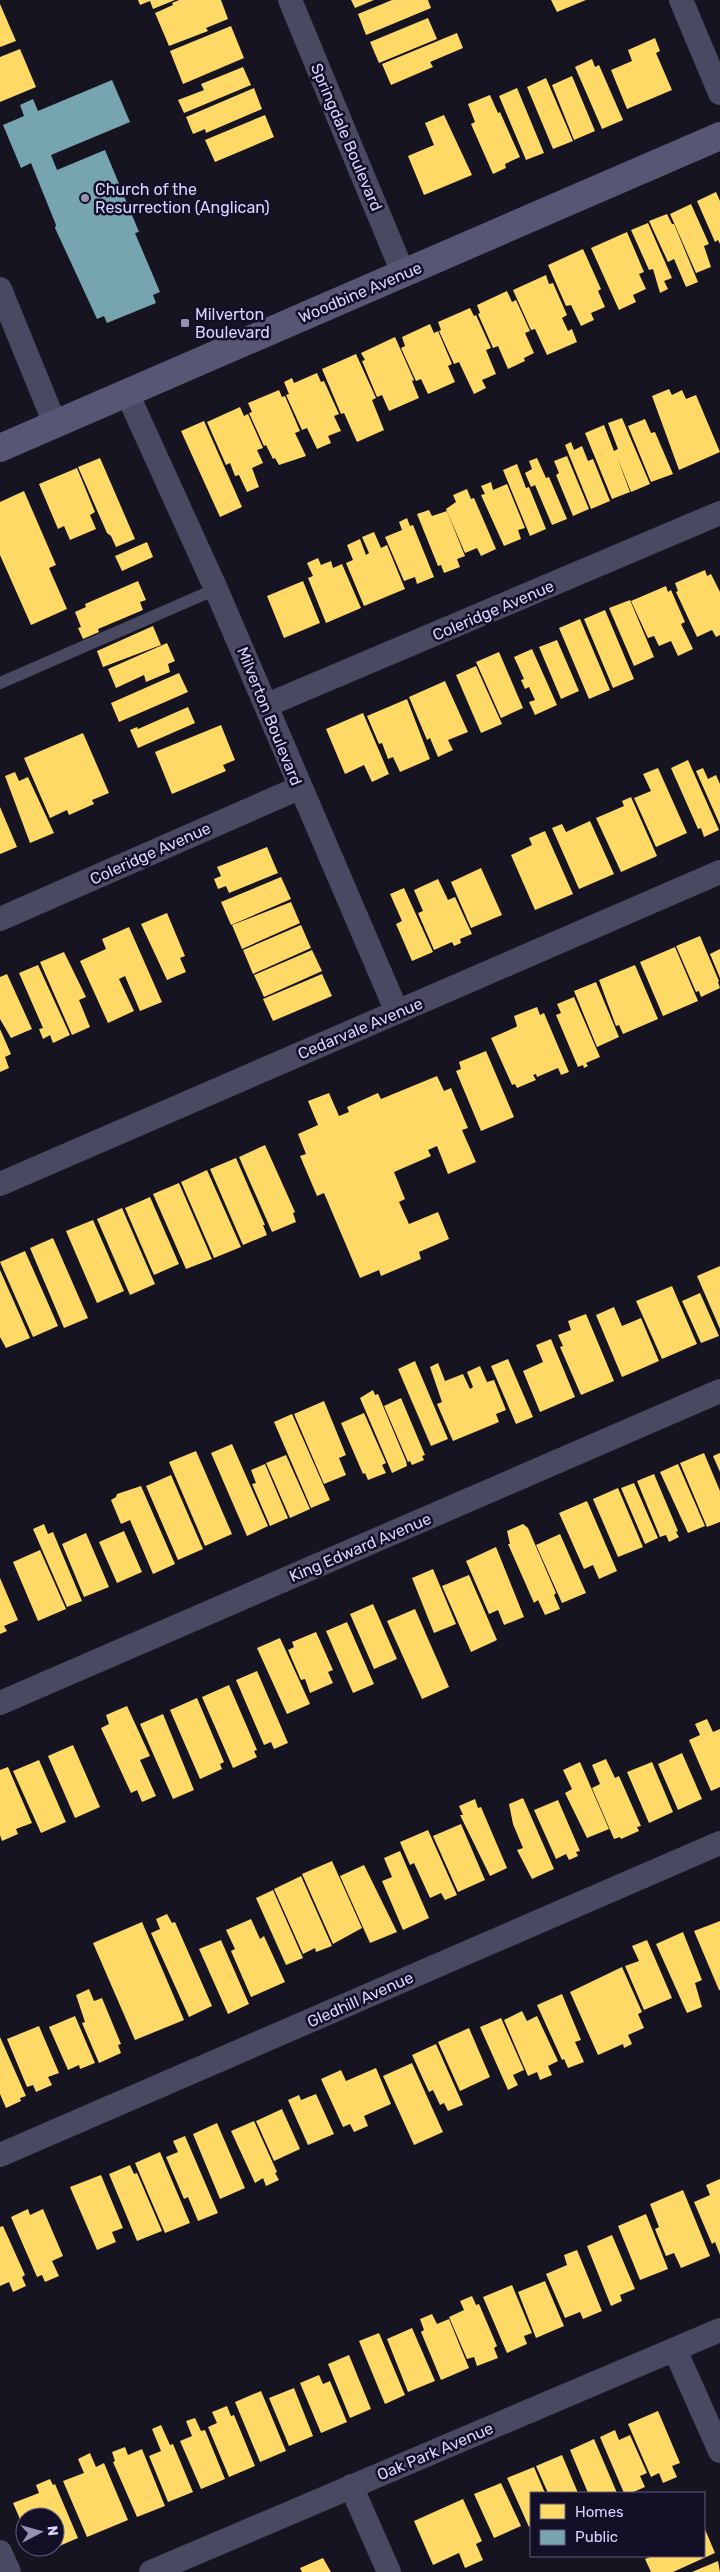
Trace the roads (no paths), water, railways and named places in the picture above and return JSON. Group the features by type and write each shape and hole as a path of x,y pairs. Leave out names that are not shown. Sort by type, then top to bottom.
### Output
{"main road":[{"name":"Woodbine Avenue","path":"0,448 720,136"}],"street":[{"name":"Springdale Boulevard","path":"290,0 403,273"},
{"path":"681,0 720,93"},
{"path":"0,289 55,424"},
{"name":"Milverton Boulevard","path":"127,393 267,705 299,788 397,1012"},
{"name":"Coleridge Avenue","path":"267,705 720,514"},
{"name":"Coleridge Avenue","path":"0,919 299,788"},
{"name":"Cedarvale Avenue","path":"0,1184 720,872"},
{"name":"King Edward Avenue","path":"0,1702 720,1391"},
{"name":"Gledhill Avenue","path":"0,2155 720,1843"},
{"name":"Oak Park Avenue","path":"151,2572 720,2330"},
{"path":"675,2350 720,2451"},
{"path":"351,2486 389,2572"},
{"path":"0,2552 9,2572"}],"lane":[{"path":"0,683 216,589"}],"place":[{"name":"Church of the Resurrection (Anglican)","path":"85,198"},
{"name":"Milverton Boulevard","path":"185,323"}]}
